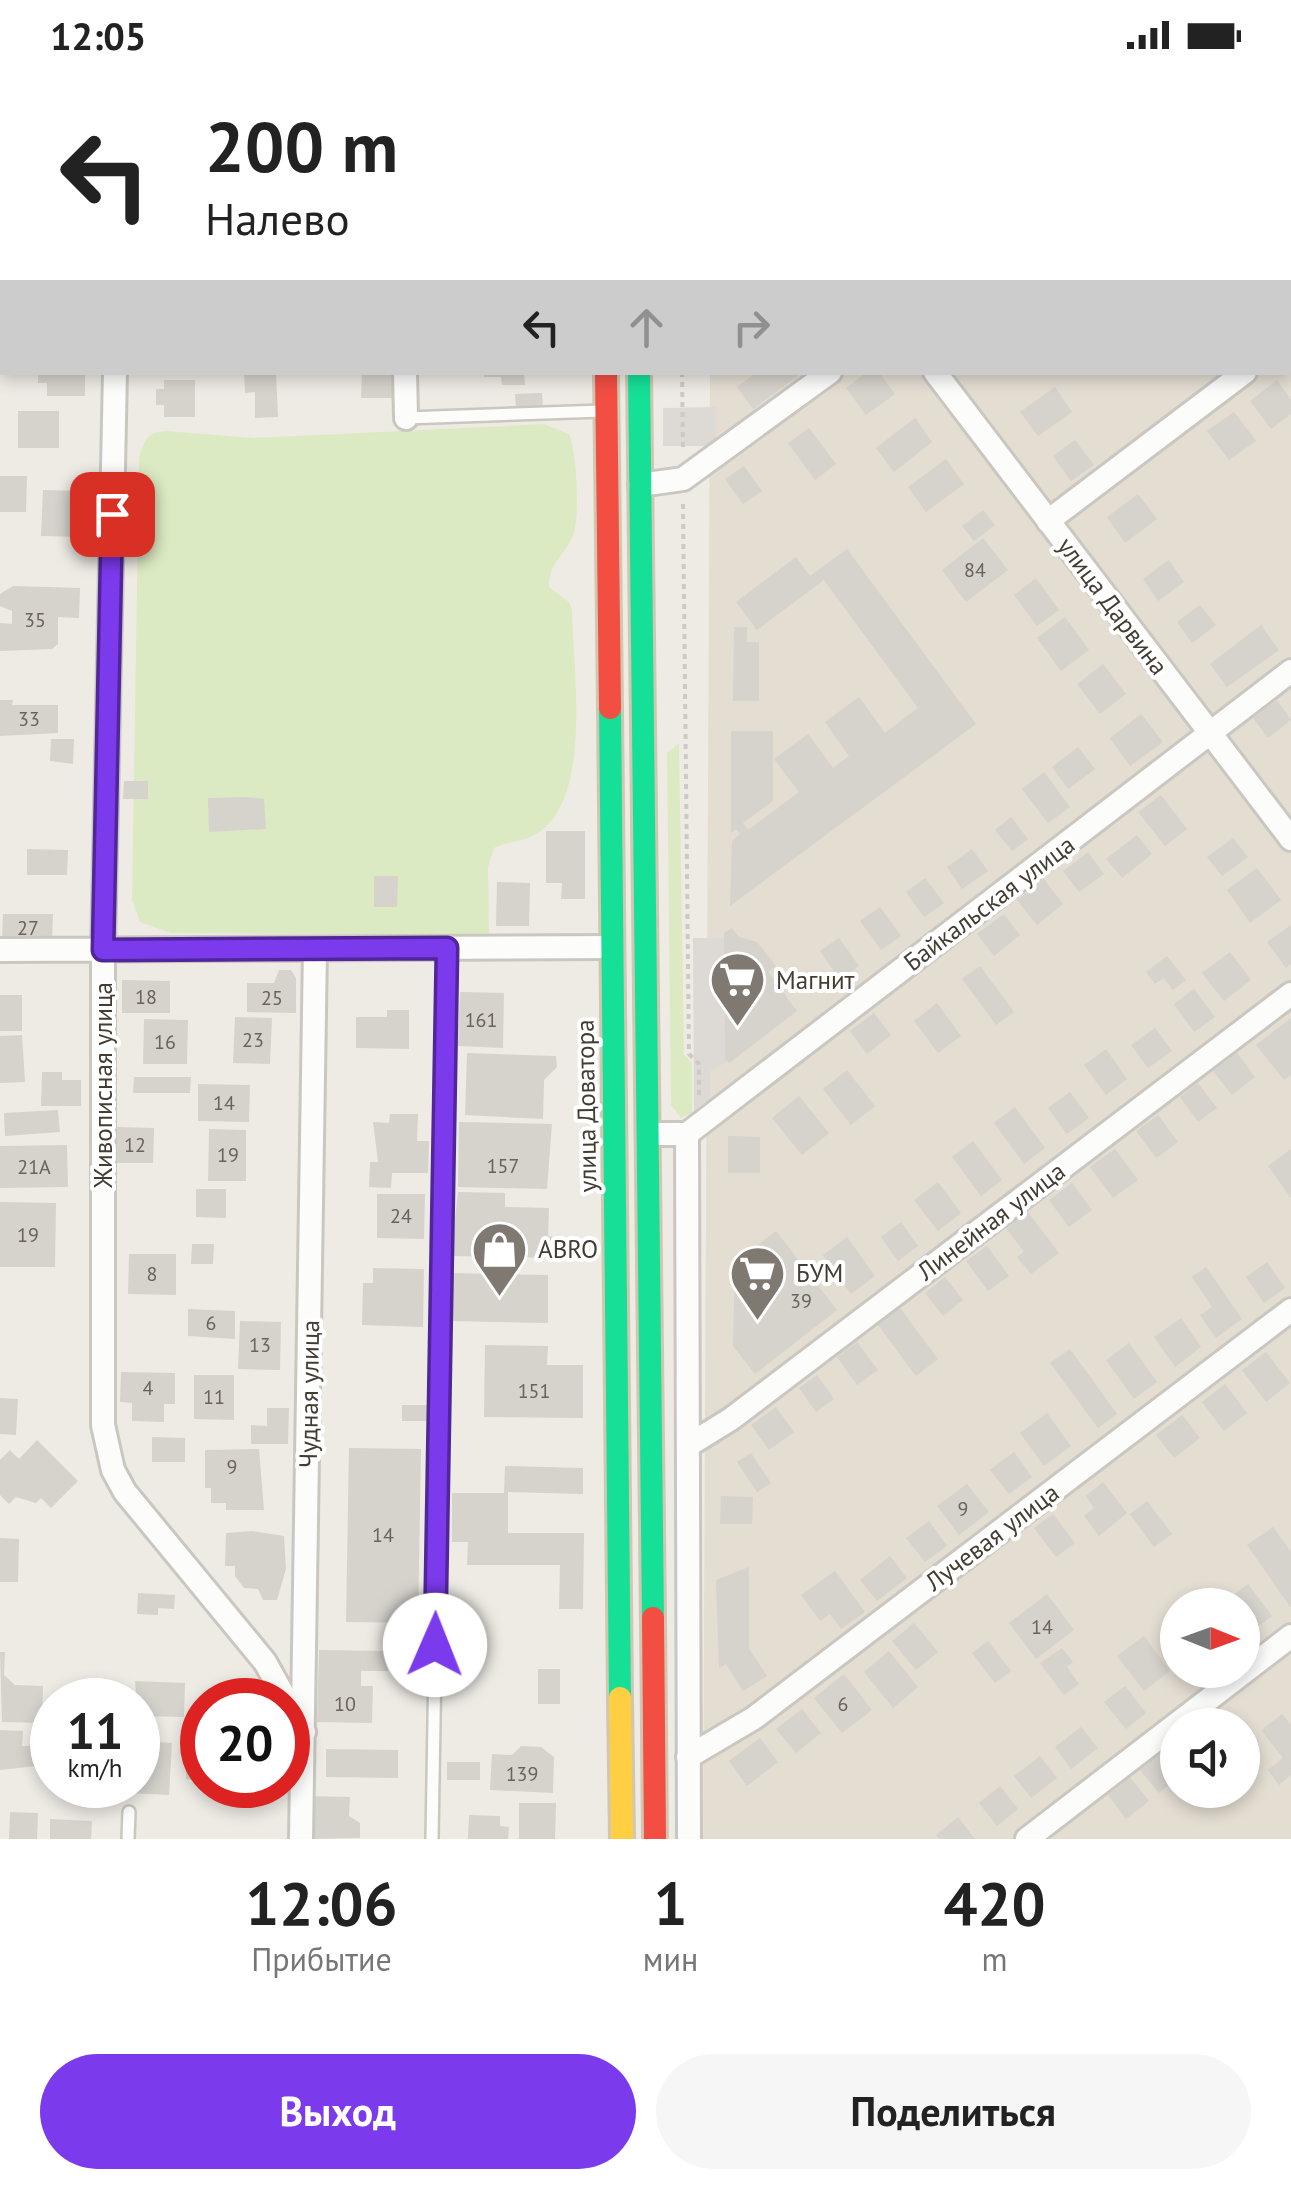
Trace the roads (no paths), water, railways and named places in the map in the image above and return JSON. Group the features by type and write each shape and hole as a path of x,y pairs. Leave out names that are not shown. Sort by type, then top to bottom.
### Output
{"main road":[{"name":"улица Доватора","path":"606,375 622,1839"},
{"path":"639,375 654,1839"}],"street":[{"name":"Живописная улица","path":"115,375 103,950 101,1397 106,1448 125,1492 265,1662 274,1678"},
{"path":"405,375 406,418"},
{"path":"640,484 683,479 826,375"},
{"name":"улица Дарвина","path":"937,375 1291,838"},
{"path":"1048,521 1241,375"},
{"name":"Байкальская улица","path":"693,1129 1291,671"},
{"path":"0,950 612,947"},
{"name":"Чудная улица","path":"305,1678 315,948"},
{"name":"Линейная улица","path":"689,1445 746,1408 1291,994"},
{"path":"648,1134 693,1129 689,1839"},
{"name":"Лучевая улица","path":"688,1758 754,1718 1291,1310"},
{"path":"1027,1839 1291,1636"},
{"name":"Чудная улица","path":"301,1839 302,1808"}],"lane":[{"path":"406,418 606,411"},
{"path":"432,1839 447,948"},
{"path":"128,1839 129,1812"}],"place":[{"name":"Магнит","path":"737,1029"},
{"name":"ABRO","path":"499,1298"},
{"name":"БУМ","path":"757,1322"}]}
